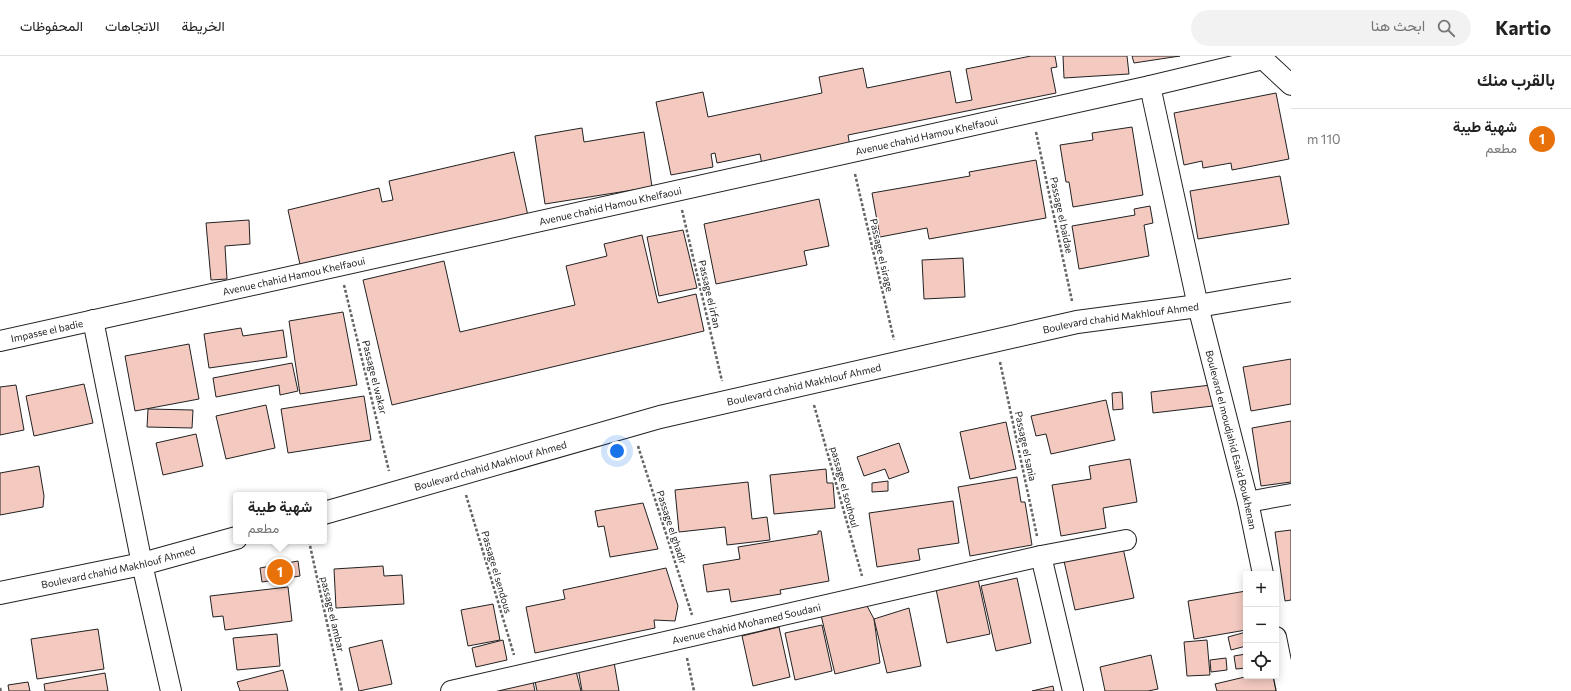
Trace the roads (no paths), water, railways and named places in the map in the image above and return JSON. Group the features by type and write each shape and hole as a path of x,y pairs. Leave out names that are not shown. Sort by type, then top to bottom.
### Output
{"main road":[{"name":"Boulevard chahid Makhlouf Ahmed","path":"327,512 631,426 899,362 1077,322 1198,306 1291,290"},
{"name":"Boulevard chahid Makhlouf Ahmed","path":"0,593 142,564 233,539"}],"street":[{"name":"Avenue chahid Hamou Khelfaoui","path":"93,320 1150,86 1263,59 1291,85"},
{"path":"1150,86 1198,306"},
{"name":"Boulevard el moudjahid Esaid Boukhenan","path":"1198,306 1248,502 1262,571"},
{"path":"93,320 142,564 171,691"},
{"name":"Impasse el badie","path":"0,340 93,320"},
{"path":"1248,502 1291,494"},
{"name":"Avenue chahid Mohamed Soudani","path":"450,691 1041,556 1126,540"},
{"path":"1041,556 1073,691"},
{"path":"1277,643 1287,691"}],"place":[{"name":"شهية طيبة","path":"280,572"}]}
